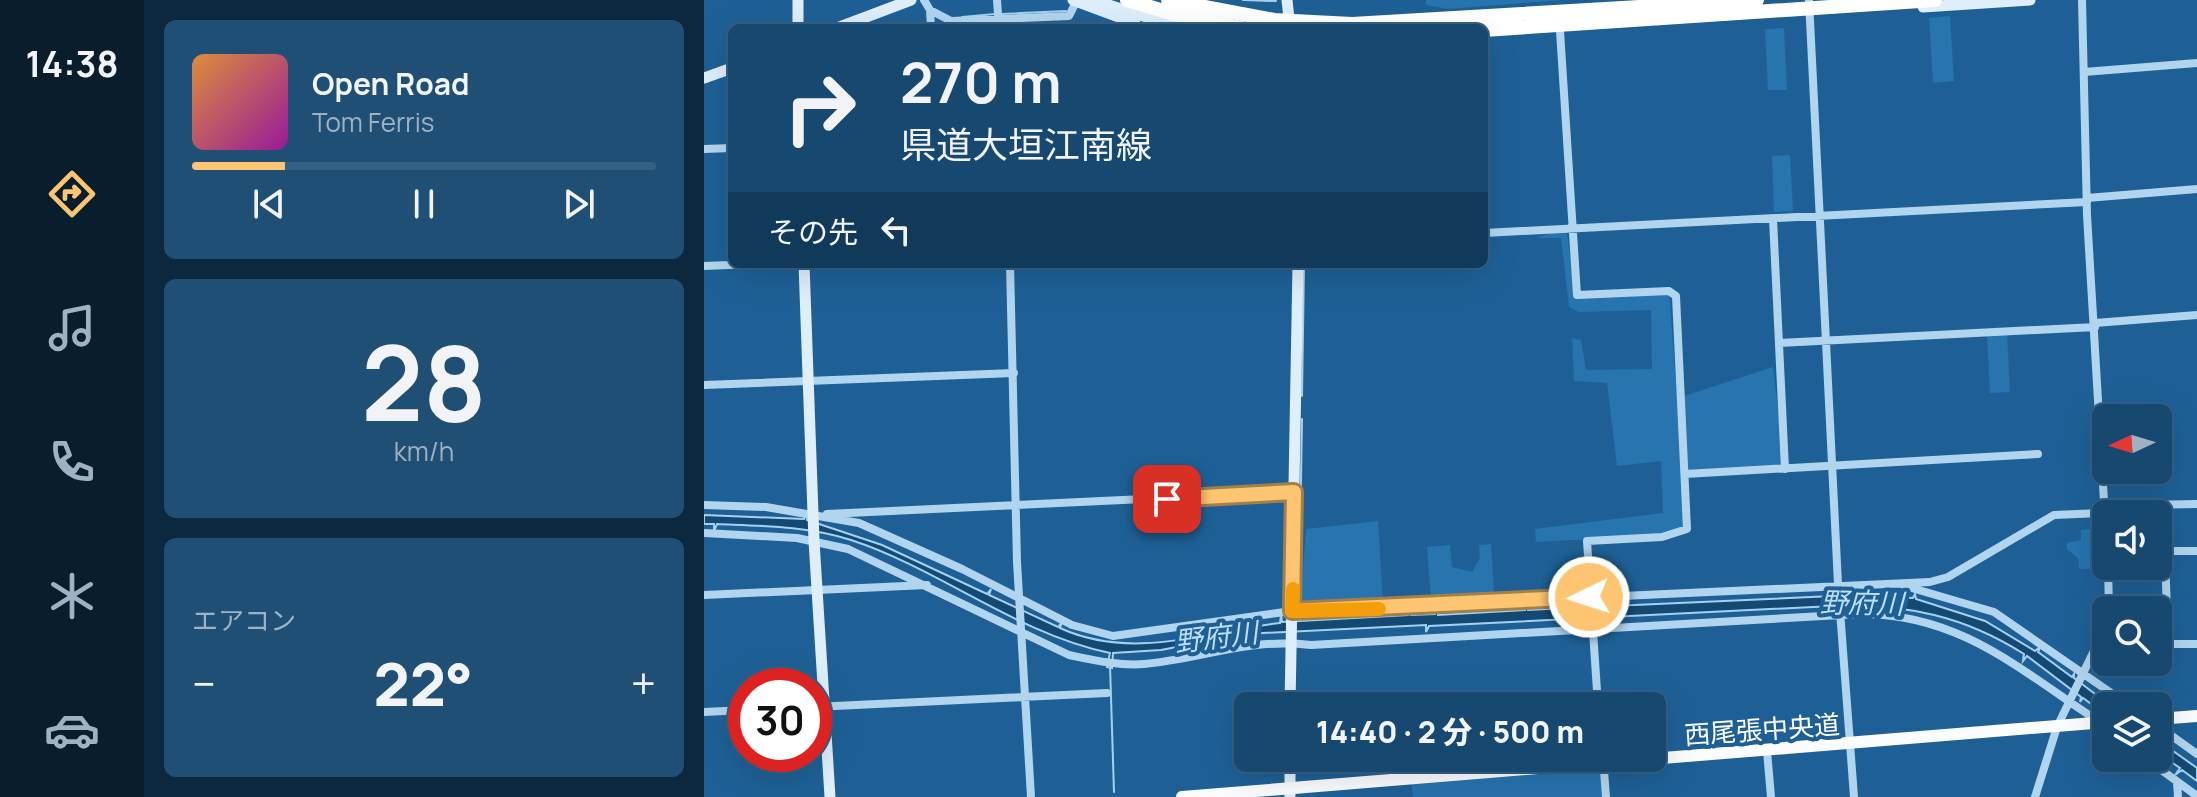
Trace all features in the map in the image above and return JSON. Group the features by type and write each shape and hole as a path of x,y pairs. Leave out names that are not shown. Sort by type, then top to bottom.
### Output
{"highway":[{"path":"1168,0 1274,20 1352,24 1757,0"},
{"path":"1488,30 1935,0"},
{"path":"1125,6 1223,24"}],"main road":[{"path":"798,0 798,24"},
{"path":"848,24 911,0"},
{"path":"1093,0 1125,6 1171,24"},
{"path":"1219,0 1236,11 1241,24"},
{"path":"1287,0 1290,24"},
{"path":"1316,24 1332,20 1658,0"},
{"path":"1488,36 2030,0"},
{"path":"1075,1 1140,24"},
{"path":"704,78 728,69"},
{"path":"804,268 808,380 818,514 814,541 819,668"},
{"path":"1290,692 1298,268"},
{"path":"2172,718 2197,716"},
{"name":"西尾張中央道","path":"1666,757 2092,725"},
{"path":"827,772 830,797"},
{"name":"西尾張中央道","path":"1182,797 1290,792 1486,772"}],"street":[{"path":"924,0 930,10 931,24"},
{"path":"997,0 998,23"},
{"path":"1809,0 1838,584 1854,797"},
{"path":"2082,0 2087,200 2104,500"},
{"path":"930,10 951,21 998,23 1069,16 1075,1"},
{"path":"1560,31 1577,295 1669,291 1676,296 1687,529 1662,537 1587,541 1597,692"},
{"path":"2084,72 2197,63"},
{"path":"704,149 728,148"},
{"path":"1488,233 2087,200 2197,189"},
{"path":"1773,219 1785,469"},
{"path":"704,266 728,265"},
{"path":"1010,268 1020,599 1028,699 1031,797"},
{"path":"1779,343 2095,325 2197,315"},
{"path":"704,385 1014,373"},
{"path":"1685,474 2038,454"},
{"path":"818,514 1294,492"},
{"path":"2172,504 2197,504"},
{"path":"704,505 766,507 818,514 876,531 1081,629 1113,636 1292,611 1944,579 2041,519 2092,513"},
{"path":"704,533 814,541 848,549 1069,655 1110,663 1142,664 1247,643 1311,645 1841,615 1898,615 1956,632 2001,653 2092,716"},
{"path":"2197,551 2171,551 2165,556 2168,639 2172,644 2197,644"},
{"path":"1890,583 1943,595 1994,612 2110,692"},
{"path":"704,595 928,585"},
{"path":"2035,797 2057,727 2092,658"},
{"path":"832,707 1107,693"},
{"path":"704,712 728,711"},
{"path":"2172,736 2197,754"},
{"path":"1767,751 1771,797"},
{"path":"1604,772 1606,797"},
{"path":"2164,772 2197,796"},
{"path":"2177,782 2178,797"}],"shaded area":[{"path":"1426,0 1562,0 1448,9 1426,5"},
{"path":"1950,16 1954,81 1933,83 1929,18"},
{"path":"1784,28 1787,90 1768,90 1765,29"},
{"path":"1790,155 1793,211 1774,212 1772,156"},
{"path":"1566,229 1577,295 1669,291 1687,526 1677,535 1536,542 1535,529 1663,513 1661,461 1617,466 1607,383 1574,381 1572,338 1581,340 1586,370 1652,369 1651,310 1579,312 1569,307 1561,238 1535,238"},
{"path":"2007,332 2010,392 1990,393 1987,335"},
{"path":"1773,367 1785,469 1688,474 1681,397"},
{"path":"1378,521 1383,603 1300,610 1306,529"},
{"path":"2081,530 2092,532 2092,568 2079,569 2078,558 2067,549 2067,543 2081,540"},
{"path":"1491,544 1494,594 1431,599 1427,547 1450,545 1452,567 1472,572 1480,558 1479,545"},
{"path":"1600,772 1602,797 1413,797 1411,782"}],"water":[{"name":"野府川","path":"806,513 807,520 882,545 987,594 991,589 989,595 1058,627 1062,622 1060,628 1087,638 1114,642 1141,643 1196,637 1280,623 1281,615 1282,622 1408,615 1410,610 1411,615 1435,614 1438,609 1438,615 1525,610 1527,604 1528,610 1587,607 1587,600 1590,607 1833,596 1835,589 1836,595 1913,598 1915,594 1916,599 1985,621 2035,651 2041,646 2038,652 2072,677 2074,674 2074,678 2092,692 2092,705 2083,698 2080,702 2081,697 2027,656 2023,661 2024,654 1979,630 1911,610 1862,606 1836,606 1834,612 1833,606 1429,626 1426,632 1426,625 1244,634 1161,650 1113,653 1112,668 1107,667 1110,653 1043,631 916,567 851,540 801,529 768,526 717,524 714,531 714,524 704,524 704,515 804,519"},
{"path":"2172,750 2197,768 2197,781 2182,770 2175,775 2180,768 2172,763"}],"waterway":[{"path":"1243,0 1276,1"},
{"path":"1002,14 1066,11"},
{"path":"962,17 995,14"},
{"path":"1302,396 1304,268"},
{"path":"1299,599 1302,419"},
{"path":"1110,665 1114,792"}],"slow traffic":[{"path":"1293,589 1292,611 1379,609"}],"route":[{"path":"1167,499 1294,492 1292,611 1418,608 1589,597"}]}
